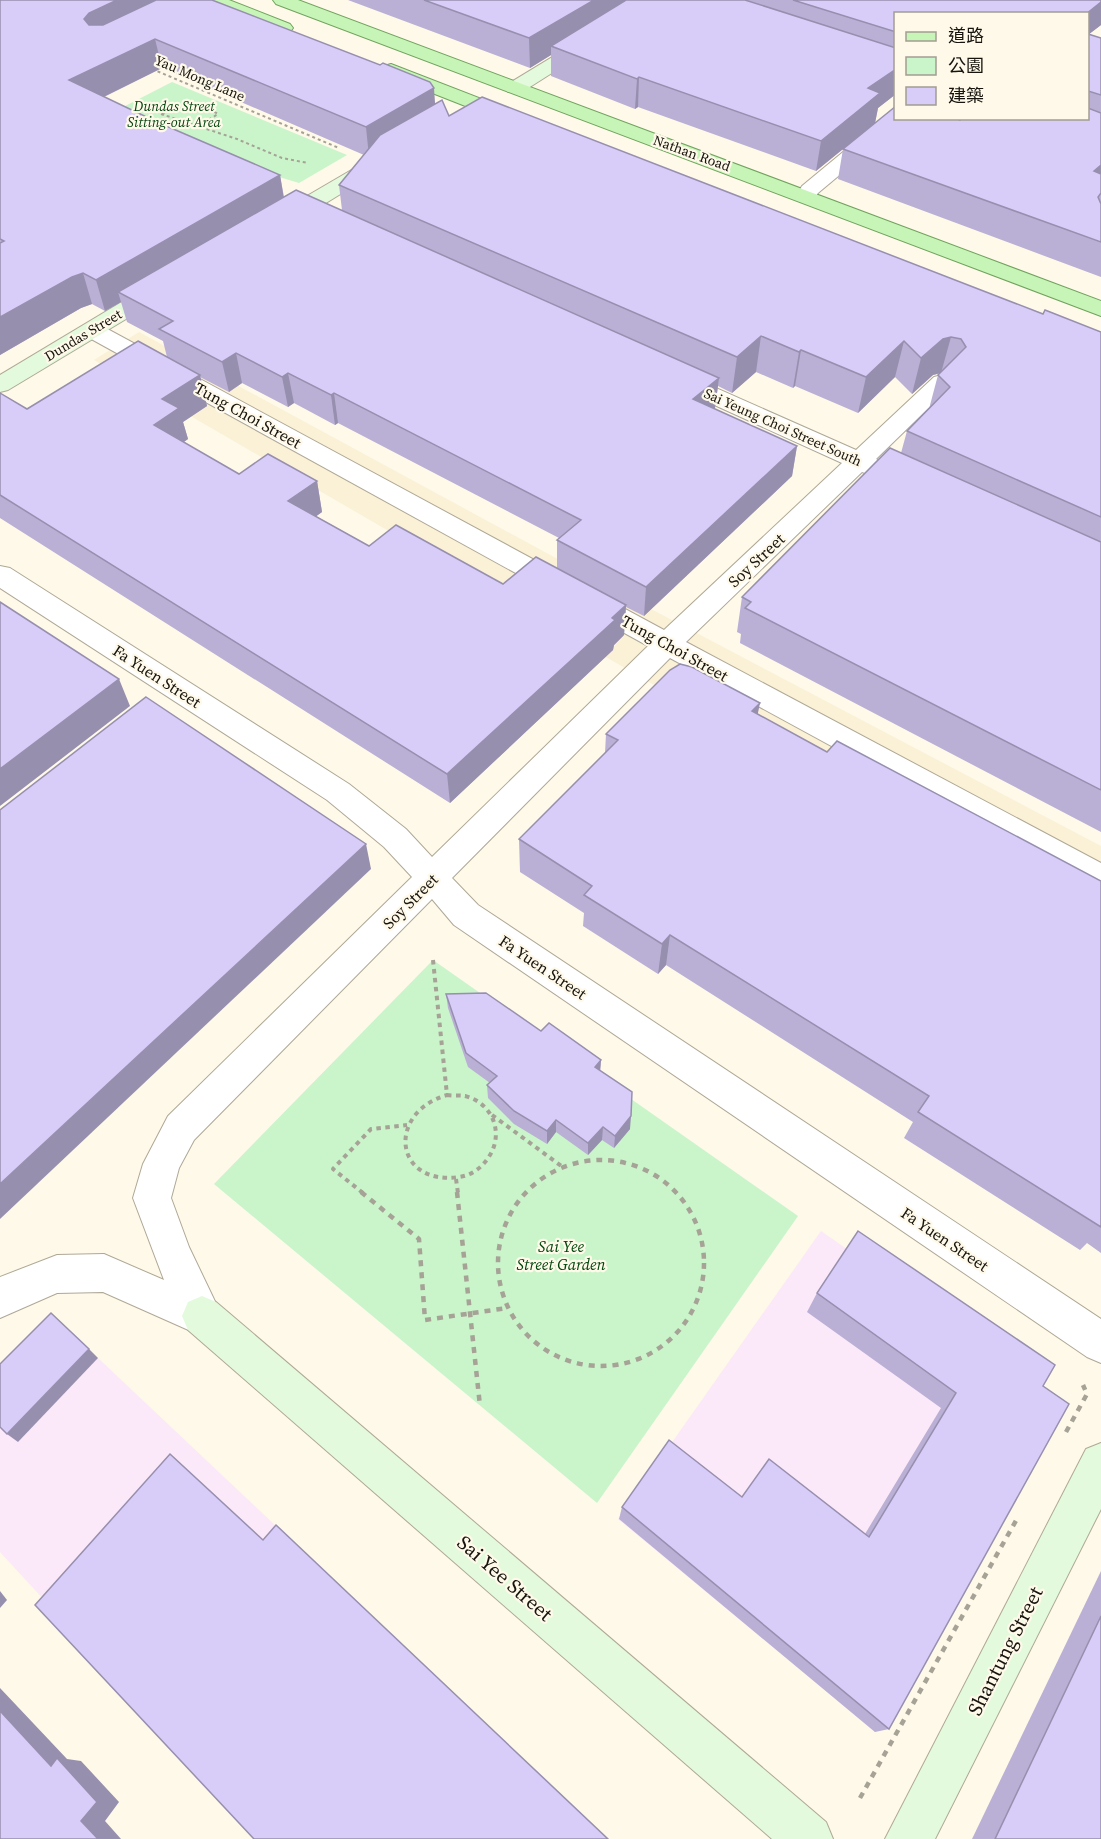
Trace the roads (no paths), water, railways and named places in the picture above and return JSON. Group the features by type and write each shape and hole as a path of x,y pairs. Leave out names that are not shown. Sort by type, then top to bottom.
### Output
{"main road":[{"name":"Nathan Road","path":"282,0 1101,309"},
{"path":"205,1 297,34"},
{"path":"369,61 532,125"}],"street":[{"path":"515,87 658,0"},
{"path":"460,115 478,104"},
{"path":"806,196 809,190 894,120"},
{"path":"265,230 395,153"},
{"path":"299,210 321,219"},
{"name":"Dundas Street","path":"0,385 178,278"},
{"name":"Tung Choi Street","path":"92,330 1101,878"},
{"name":"Sai Yeung Choi Street South","path":"656,369 903,481"},
{"name":"Soy Street","path":"202,1316 172,1254 152,1198 162,1164 181,1128 667,644 942,382"},
{"name":"Fa Yuen Street","path":"0,575 164,699 338,792 395,838 466,915 1101,1343"},
{"path":"0,1299 11,1292 57,1274 104,1273 202,1316"},
{"name":"Sai Yee Street","path":"202,1316 809,1839"},
{"name":"Shantung Street","path":"909,1839 1101,1464"}],"park label":[{"name":"Dundas Street Sitting-out Area","path":"174,114"},
{"name":"Sai Yee Street Garden","path":"561,1255"}]}
